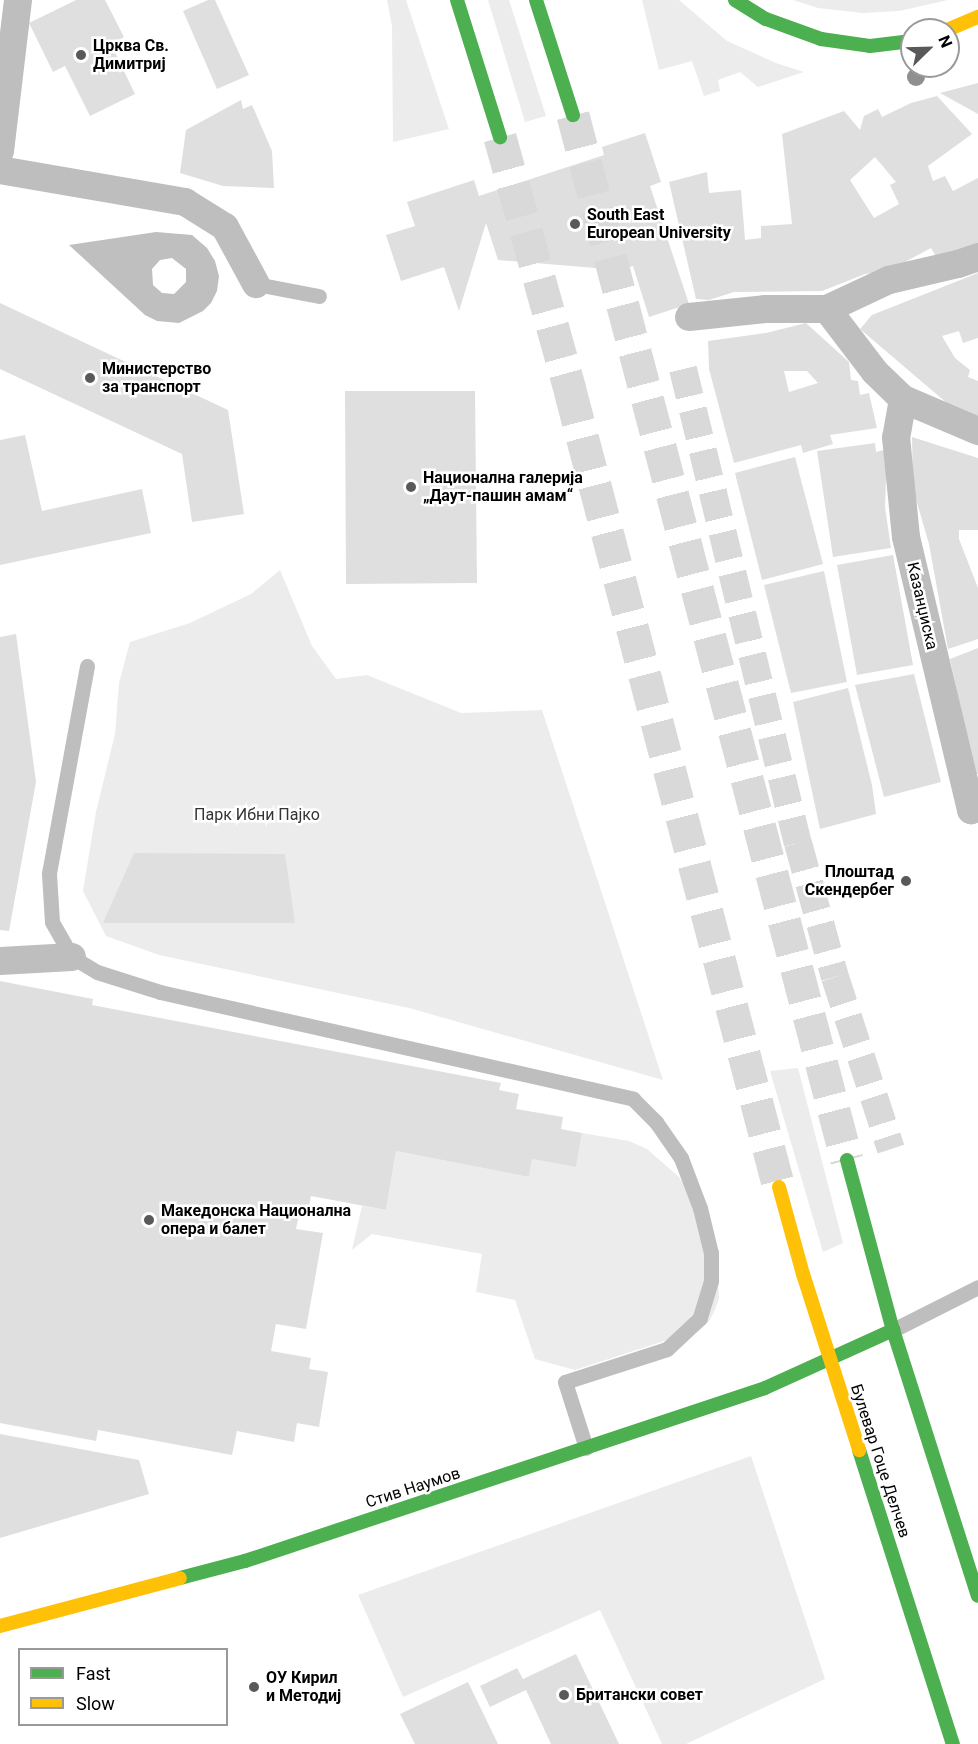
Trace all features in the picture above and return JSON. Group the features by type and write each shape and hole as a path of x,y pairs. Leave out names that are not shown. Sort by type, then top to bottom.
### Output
{"street":[{"path":"0,151 18,0"},
{"path":"457,0 500,137"},
{"path":"536,0 573,115"},
{"path":"735,0 766,19 821,39 870,46 900,42"},
{"path":"960,25 978,17"},
{"path":"0,170 186,202 225,227 256,284"},
{"path":"688,317 765,309 827,309 889,280 978,257"},
{"path":"827,309 875,372 903,399 978,431"},
{"name":"Казанџиска","path":"903,399 896,437 906,537 975,809"},
{"path":"0,961 72,957"},
{"path":"847,1160 893,1330 978,1596"},
{"name":"Булевар Гоце Делчев","path":"779,1187 830,1360 953,1744"},
{"name":"Стив Наумов","path":"0,1626 245,1561 586,1448 765,1388 893,1330"}],"lane":[{"path":"256,284 319,296"},
{"path":"87,666 48,874 52,922 72,957 97,972 160,992 633,1099 656,1122 681,1158 700,1208 711,1252 711,1281 700,1318 667,1349 565,1382 586,1448"},
{"path":"893,1330 978,1287"}],"green space":[{"path":"387,0 406,0 449,129 393,142 392,26"},
{"path":"488,0 509,0 546,116 525,122"},
{"path":"642,0 679,0 727,41 776,63 804,72 758,87 740,72 718,80 720,91 704,96 692,61 659,70"},
{"path":"793,0 948,0 899,11 863,13 818,8"},
{"name":"Парк Ибни Пајко","path":"280,570 312,646 336,679 367,675 461,713 542,710 663,1080 409,1008 159,955 106,936 83,891 96,812 115,734 119,683 130,642 190,623 251,594"},
{"path":"798,1068 843,1243 823,1252 770,1071"},
{"path":"582,1133 629,1141 647,1149 679,1177 690,1194 718,1282 719,1298 715,1310 701,1329 575,1370 535,1359 515,1300 476,1292 482,1254 372,1234 352,1250 362,1206 386,1210 396,1151 529,1177 532,1159 576,1167"},
{"path":"751,1456 825,1679 686,1744 662,1744 600,1610 403,1697 358,1595"}],"shaded area":[{"path":"156,232 192,235 207,248 215,261 219,276 217,291 211,303 203,311 179,323 157,321 145,315 69,245","holes":["172,258 186,269 186,282 174,294 162,293 153,285 152,269 160,260"]}],"building":[{"name":"Црква Св. Димитриј","path":"76,0 105,0 124,37 111,44 135,94 90,116 65,66 53,72 29,23"},
{"path":"208,0 215,0 249,75 217,89 183,11"},
{"path":"978,83 978,114 940,93"},
{"path":"937,96 972,134 928,166 933,181 945,176 953,191 978,178 978,245 940,263 931,248 888,271 865,274 822,291 734,292 709,300 696,299 669,182 707,172 709,193 741,190 745,240 761,238 761,226 792,224 782,134 844,111 860,130 864,116 878,109 882,117 911,103","holes":["875,157 896,182 890,185 899,204 874,218 850,180"]},
{"path":"241,100 243,109 252,105 272,151 274,188 223,186 180,173 186,130"},
{"name":"South East European University","path":"645,133 661,182 650,186 689,304 649,317 633,266 619,270 498,260 486,223 459,311 444,267 401,281 386,235 415,226 407,202 474,180 479,196 604,155 602,147"},
{"path":"978,273 978,338 963,343 959,331 942,336 955,358 970,370 968,377 978,381 978,416 955,410 860,329 872,315"},
{"name":"Министерство за транспорт","path":"0,303 228,410 244,514 192,522 182,454 0,369"},
{"path":"806,323 849,362 851,380 858,381 860,395 869,393 877,428 830,435 833,444 803,453 801,445 734,463 709,369 708,341 766,333","holes":["784,371 807,371 818,383 789,392"]},
{"name":"Национална галерија „Даут-пашин амам“","path":"345,391 475,391 477,583 346,584"},
{"path":"25,435 42,511 142,489 151,533 0,565 0,440"},
{"path":"912,437 978,458 978,530 959,530 959,539 978,588 978,639 948,649 929,544 913,489"},
{"path":"875,443 876,452 887,449 885,507 891,548 833,557 817,451"},
{"path":"795,457 823,564 762,580 735,473"},
{"path":"893,555 913,665 857,675 837,565"},
{"path":"824,571 847,682 791,693 764,585"},
{"path":"16,634 36,782 9,931 0,930 0,637"},
{"path":"978,648 978,774 975,775 950,659"},
{"path":"914,674 941,782 884,797 855,685"},
{"path":"848,688 872,785 876,814 820,829 793,702"},
{"path":"134,853 285,854 295,923 103,923"},
{"name":"Македонска Национална опера и балет","path":"0,981 93,999 92,1005 501,1083 499,1090 519,1094 516,1109 563,1117 561,1129 582,1133 576,1167 532,1159 529,1177 396,1151 386,1210 311,1196 309,1207 301,1205 296,1229 323,1233 306,1329 276,1324 271,1351 311,1358 309,1369 328,1372 319,1427 297,1423 294,1442 237,1431 232,1455 98,1430 96,1441 0,1423"},
{"path":"0,1434 139,1460 149,1494 0,1538"},
{"path":"576,1654 619,1744 551,1744 526,1690 490,1707 480,1686 517,1668 523,1679"},
{"path":"468,1682 498,1744 415,1744 400,1714"}],"tunnel":[{"path":"573,115 847,1160"},
{"path":"500,137 570,390 779,1187"},
{"path":"683,369 798,843 835,977 891,1149"}],"traffic: fast":[{"path":"457,0 500,137"},
{"path":"536,0 573,115"},
{"path":"735,0 766,19 821,39 870,46 900,42"},
{"path":"847,1160 893,1330 978,1596"},
{"path":"180,1578 245,1561 765,1388 893,1330"},
{"path":"859,1450 953,1744"}],"traffic: slow":[{"path":"960,25 978,17"},
{"path":"779,1187 803,1274 859,1450"},
{"path":"0,1626 180,1578"}],"place":[{"name":"Црква Св. Димитриј","path":"81,55"},
{"name":"South East European University","path":"575,224"},
{"name":"Министерство за транспорт","path":"90,378"},
{"name":"Национална галерија „Даут-пашин амам“","path":"411,487"},
{"name":"Плоштад Скендербег","path":"906,881"},
{"name":"Македонска Национална опера и балет","path":"149,1220"},
{"name":"ОУ Кирил и Методиј","path":"254,1687"},
{"name":"Британски совет","path":"564,1695"}]}
